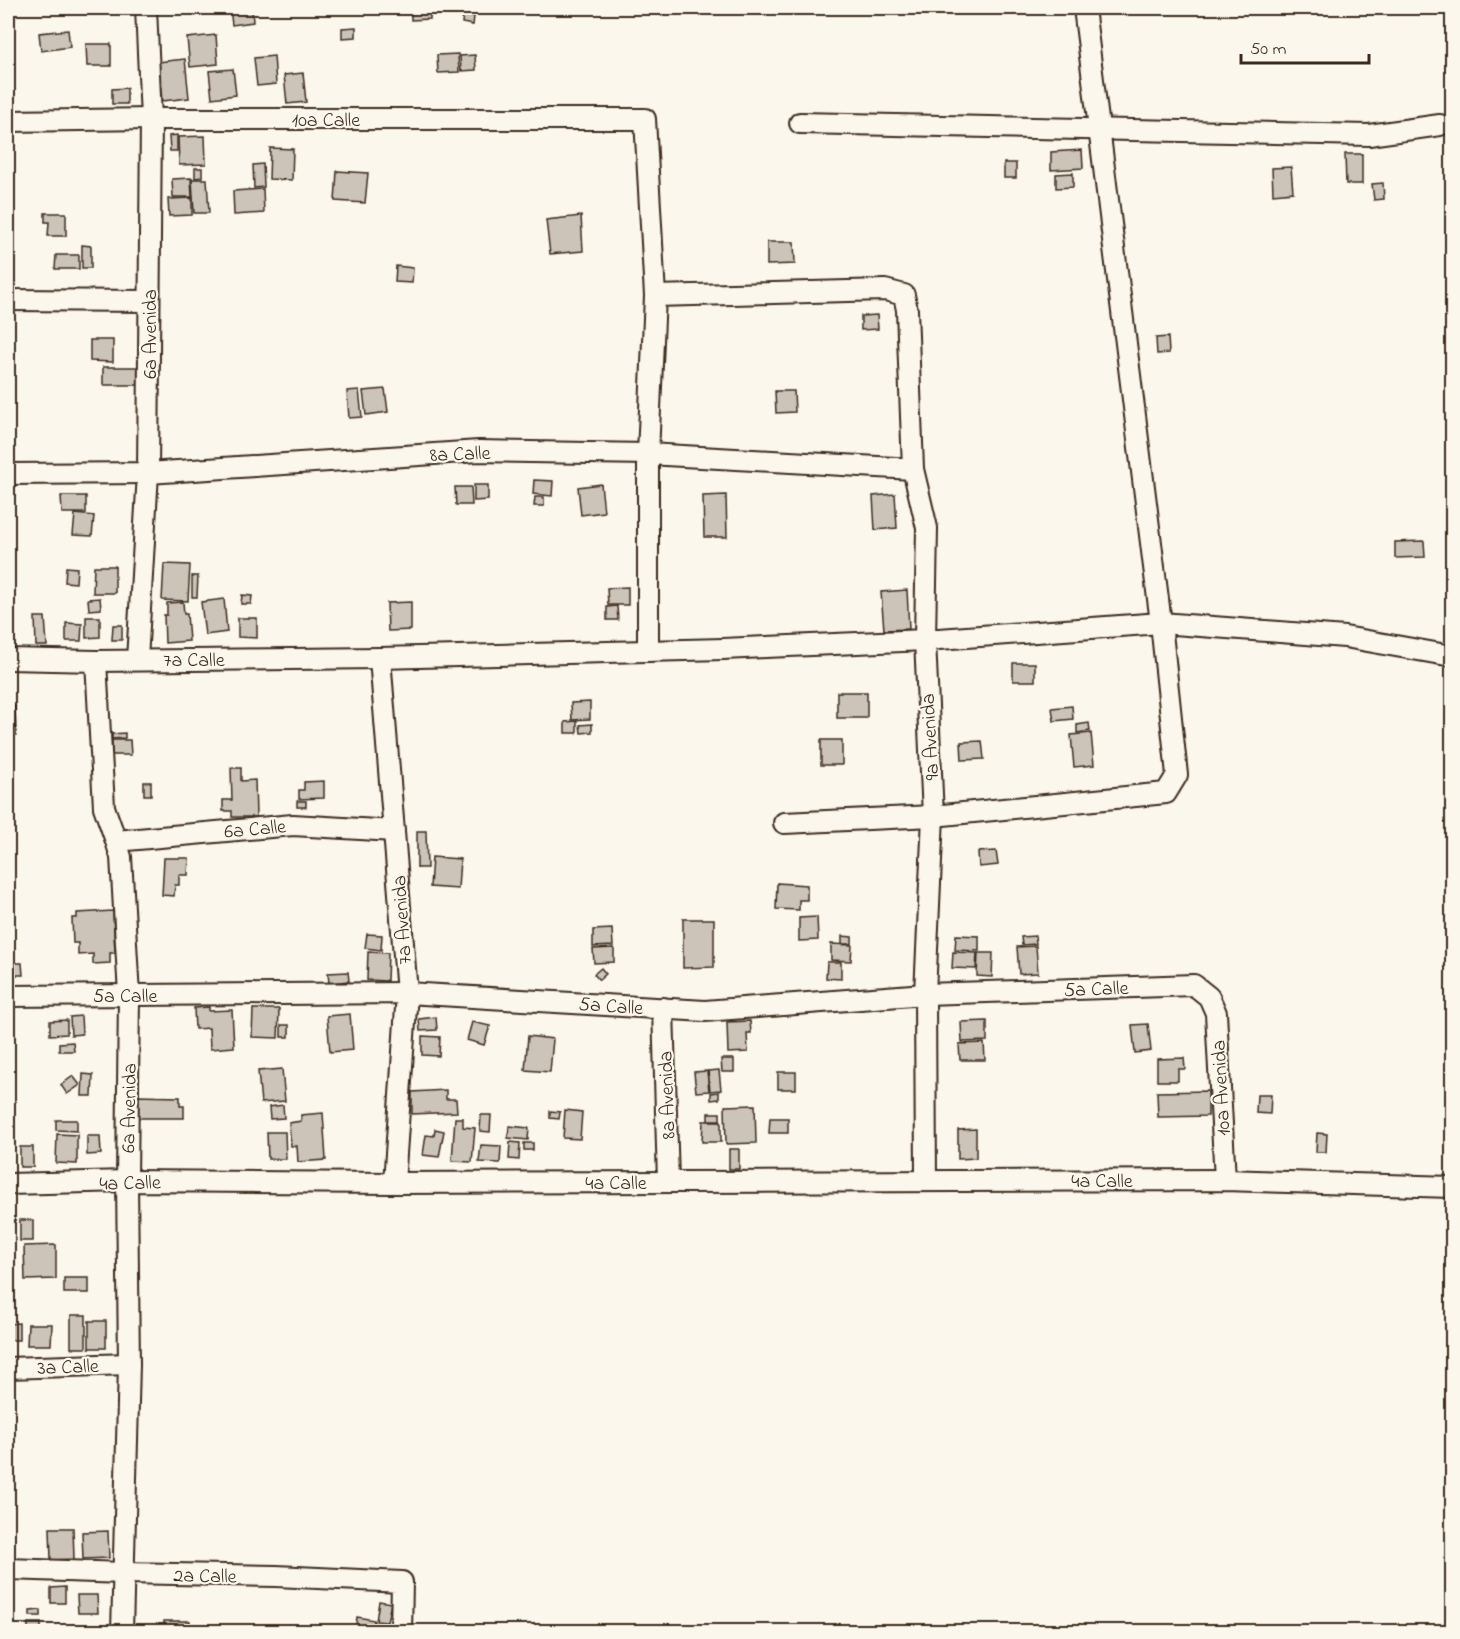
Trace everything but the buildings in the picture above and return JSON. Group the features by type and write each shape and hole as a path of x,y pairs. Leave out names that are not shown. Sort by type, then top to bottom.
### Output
{"street":[{"name":"6a Avenida","path":"137,660 148,473 151,119 146,8"},
{"path":"784,823 933,816 1166,793 1177,775 1161,623 1084,8"},
{"name":"10a Calle","path":"8,122 151,119 645,119 655,296"},
{"path":"800,123 1369,135 1440,125"},
{"name":"9a Avenida","path":"655,296 885,290 904,295 907,310 913,470 927,528 925,640 933,816 925,994 926,1180"},
{"path":"648,651 648,454 655,296"},
{"path":"8,300 149,301"},
{"name":"8a Calle","path":"8,474 148,473 479,451 648,454 913,470"},
{"name":"7a Calle","path":"8,659 96,661 380,658 648,651 925,640 1161,623 1345,637 1452,656"},
{"name":"7a Avenida","path":"380,658 407,993 394,1183"},
{"name":"6a Avenida","path":"96,661 104,807 121,858 129,995 129,1364 122,1632"},
{"name":"6a Calle","path":"116,841 293,825 394,831"},
{"name":"5a Calle","path":"8,996 407,993 705,1011 925,994 1194,985 1209,997"},
{"name":"10a Avenida","path":"1209,997 1216,1013 1226,1180"},
{"name":"8a Avenida","path":"663,1008 668,1182"},
{"name":"4a Calle","path":"8,1184 128,1181 394,1183 1226,1180 1452,1187"},
{"name":"3a Calle","path":"8,1368 129,1364"},
{"name":"2a Calle","path":"8,1569 276,1576 402,1582 401,1632"}]}
